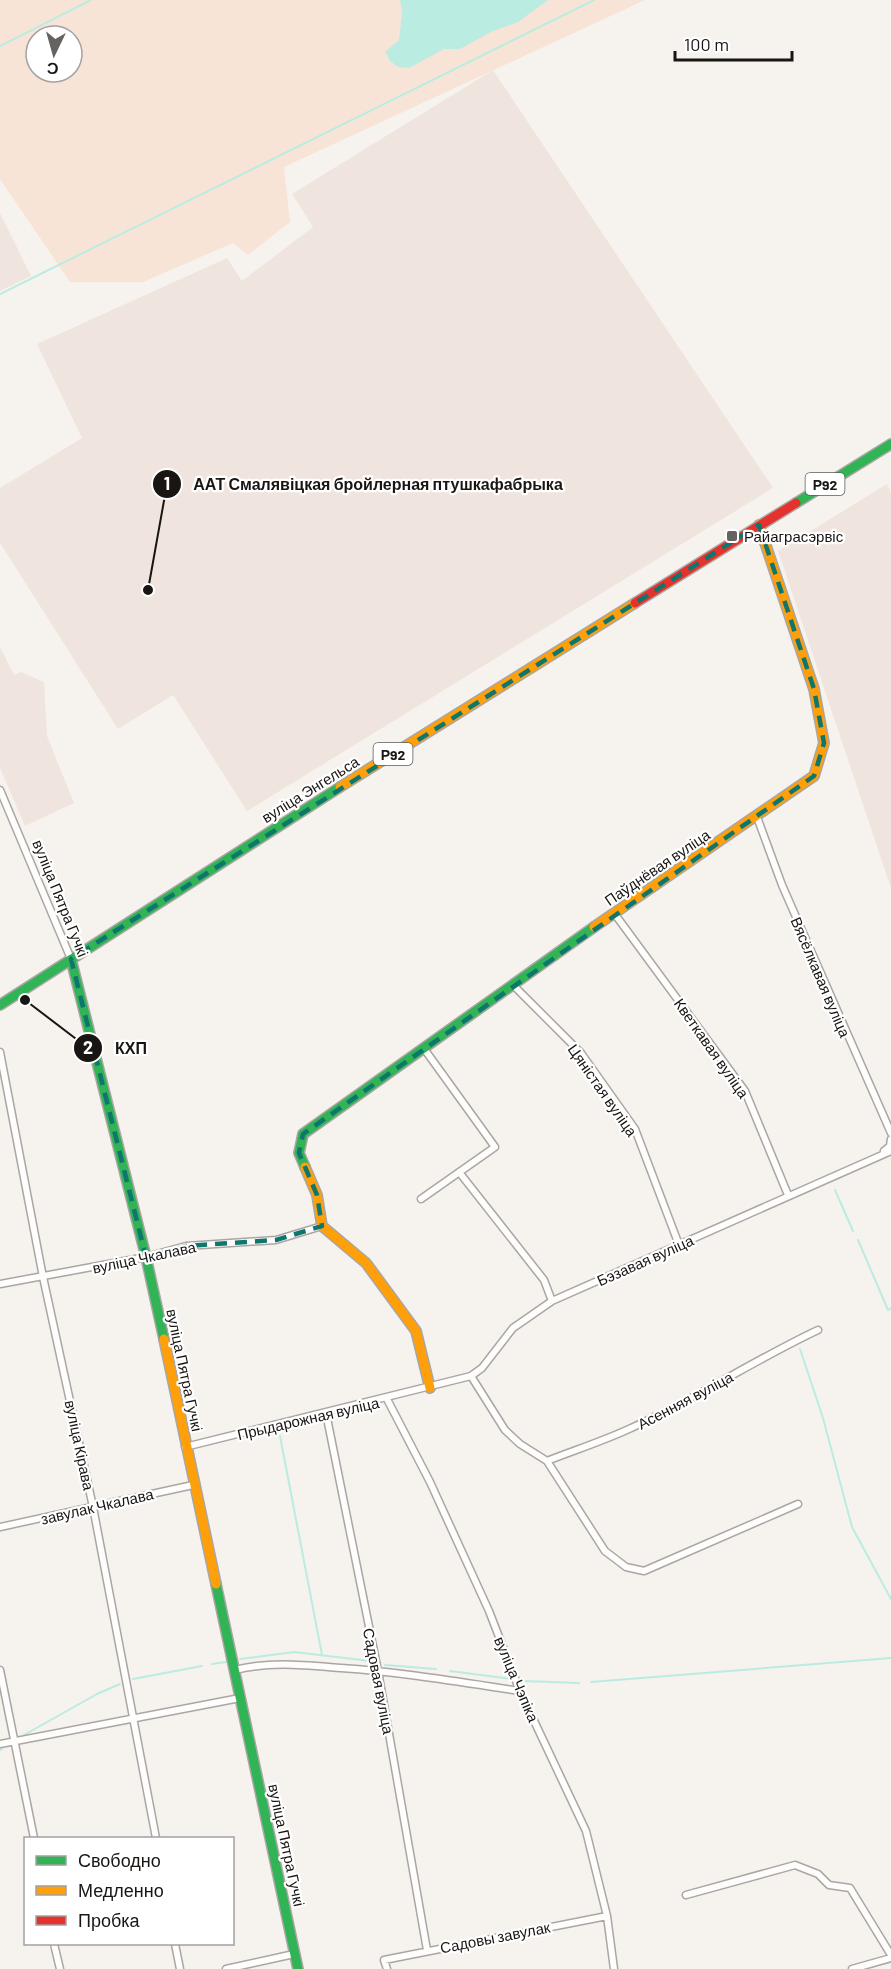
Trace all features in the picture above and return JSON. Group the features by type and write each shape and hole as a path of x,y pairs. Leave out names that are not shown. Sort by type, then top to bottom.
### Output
{"street":[{"name":"Р92","path":"759,525 891,444"},
{"name":"Паўднёвая вуліца","path":"322,1226 317,1195 299,1153 303,1134 814,776 825,743 814,689 759,525"},
{"name":"вуліца Энгельса","path":"0,1005 759,525"},
{"name":"вуліца Пятра Гучкі","path":"0,789 71,959 146,1257 298,1969"},
{"name":"Вясёлкавая вуліца","path":"757,817 782,885 853,1052 891,1133"},
{"name":"Кветкавая вуліца","path":"614,914 745,1091 788,1195"},
{"name":"Цяністая вуліца","path":"514,986 581,1053 634,1129 679,1245"},
{"path":"420,1198 495,1147 425,1050"},
{"name":"вуліца Кірава","path":"0,1052 44,1277 93,1507 156,1837"},
{"path":"879,1156 890,1146 891,1139"},
{"name":"Бэзавая вуліца","path":"430,1388 471,1376 482,1368 513,1328 552,1301 891,1151"},
{"path":"459,1172 544,1280 552,1301"},
{"name":"вуліца Чкалава","path":"0,1284 146,1257 186,1246 276,1240 322,1226"},
{"path":"322,1226 366,1263 416,1331 430,1388"},
{"name":"Асенняя вуліца","path":"547,1461 630,1429 779,1348 818,1330"},
{"path":"471,1376 505,1430 520,1444 547,1461 605,1551 626,1567 644,1571 798,1504"},
{"name":"Прыдарожная вуліца","path":"185,1447 430,1388"},
{"name":"вуліца Чэпіка","path":"387,1399 430,1482 489,1611 520,1691 586,1831 607,1916 614,1969"},
{"name":"Садовая вуліца","path":"326,1413 378,1671 427,1950"},
{"name":"завулак Чкалава","path":"0,1527 193,1485"},
{"path":"235,1670 261,1664 287,1663 378,1671 520,1691"},
{"path":"0,1670 33,1837"},
{"path":"0,1744 240,1698"},
{"path":"686,1895 795,1865 818,1874 829,1885 850,1888 891,1957 852,1969"},
{"name":"Садовы завулак","path":"387,1969 384,1960 607,1916"},
{"path":"54,1945 60,1969"},
{"path":"175,1945 180,1969"},
{"path":"226,1969 294,1954"}],"highlighted area":[{"path":"759,525 814,689 824,743 814,776 303,1134 299,1153 317,1195 322,1226 276,1240 186,1246 146,1257 71,959"}],"shaded area":[{"path":"0,0 645,0 284,167 290,222 248,255 233,243 143,282 70,282 0,179"},
{"path":"493,70 773,488 247,811 173,695 118,729 0,543 0,488 82,438 37,344 227,258 242,281 313,227 292,194"},
{"path":"0,213 31,276 0,291"},
{"path":"887,484 891,493 891,888 778,551"},
{"path":"0,647 14,675 21,672 44,682 47,736 74,803 25,826 0,768"}],"water":[{"path":"400,0 548,0 518,22 491,32 460,49 444,49 409,68 398,67 390,61 385,52 399,40 402,13"}],"waterway":[{"path":"0,46 91,0"},
{"path":"0,294 594,0"},
{"path":"835,1190 853,1231"},
{"path":"858,1240 888,1310 891,1308"},
{"path":"800,1349 823,1418 852,1527 891,1599"},
{"path":"280,1436 322,1655"},
{"path":"240,1659 294,1652 370,1661"},
{"path":"591,1682 891,1658"},
{"path":"212,1664 226,1662"},
{"path":"385,1665 436,1669"},
{"path":"133,1679 202,1666"},
{"path":"450,1671 512,1679"},
{"path":"524,1681 579,1683"},
{"path":"24,1735 97,1694 120,1684"}],"traffic: fast":[{"path":"796,503 891,444"},
{"path":"0,1005 340,787"},
{"path":"305,1167 299,1153 303,1134 594,927"},
{"path":"71,959 146,1257 164,1339"},
{"path":"216,1584 298,1969"}],"traffic: slow":[{"path":"594,927 814,776 824,743 814,689 759,525"},
{"path":"340,787 635,603"},
{"path":"305,1167 317,1195 322,1226 366,1263 416,1331 430,1388"},
{"path":"164,1339 216,1584"}],"traffic: jam":[{"path":"635,603 796,503"}],"place":[{"name":"Райаграсэрвіс","path":"732,536"},
{"name":"ААТ Смалявіцкая бройлерная птушкафабрыка","path":"148,590"},
{"name":"КХП","path":"25,1000"}]}
